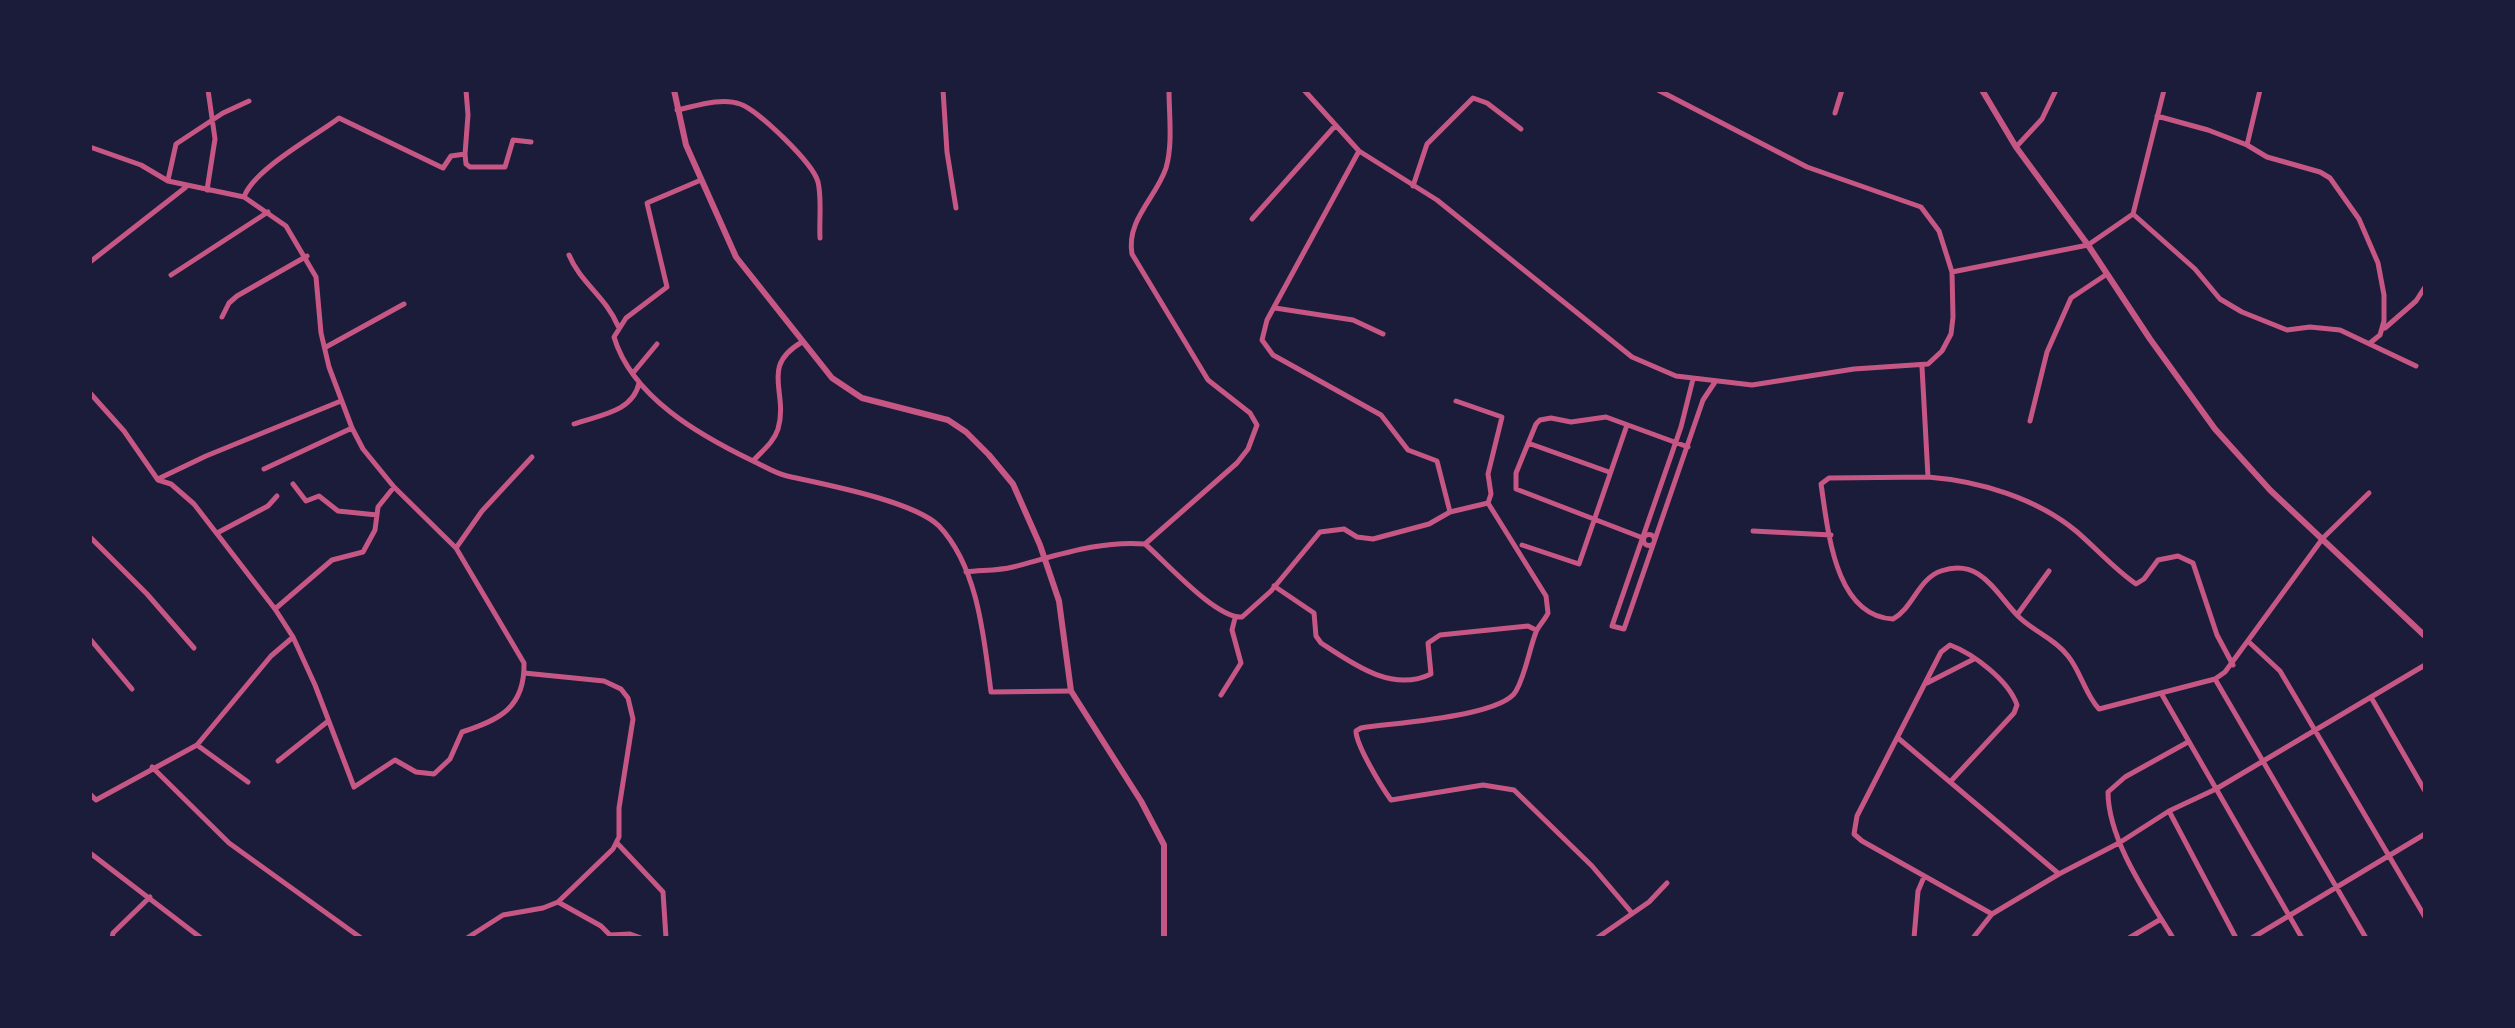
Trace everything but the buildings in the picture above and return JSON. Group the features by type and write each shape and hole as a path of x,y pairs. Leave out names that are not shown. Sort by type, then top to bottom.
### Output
{"street":[{"path":"207,191 214,120 208,90"},
{"path":"466,90 466,164 504,166 512,140 531,142"},
{"path":"674,90 686,145 736,258 832,378 850,392 948,420 966,432 1013,484 1044,557 1062,613 1071,691 1160,832 1166,854 1164,938"},
{"path":"943,90 956,208"},
{"path":"1145,544 1237,462 1248,449 1257,425 1250,413 1208,380 1132,254 1133,232 1163,176 1169,156 1169,90"},
{"path":"1304,90 1359,151 1437,200 1646,365 1714,382 1752,385 1854,369 1922,366 1936,358 1951,334 1952,272 1938,231 1921,207 1807,168 1658,90"},
{"path":"1835,113 1842,90"},
{"path":"1982,90 2016,147 2215,428 2270,490 2425,636"},
{"path":"2016,147 2042,118 2056,90"},
{"path":"1952,272 2088,244 2133,214 2164,90"},
{"path":"2247,145 2260,90"},
{"path":"1413,186 1427,144 1473,98 1486,102 1521,129"},
{"path":"168,181 176,144 249,101"},
{"path":"677,110 738,102 756,113 802,158 817,179 820,238"},
{"path":"2157,116 2247,145 2266,157 2325,174 2370,239 2384,295 2382,330"},
{"path":"244,197 266,168 339,118 441,169 451,156 464,154"},
{"path":"1252,219 1335,126"},
{"path":"90,147 141,164 186,187 244,197 286,226 316,277 321,332 352,428 394,487 456,548 520,652 524,673 514,703 491,724 462,732 447,764 430,775 395,760 354,788 293,637 275,609 218,534 180,490 158,480 124,431 90,394"},
{"path":"1359,151 1264,327 1266,346 1292,366 1381,415 1408,450 1437,461 1450,512"},
{"path":"700,180 648,201 667,287 618,326 614,340 633,374 701,434 738,456 777,473 828,483 932,520 954,546 983,624 991,692 1071,691"},
{"path":"90,262 186,187"},
{"path":"170,275 268,212"},
{"path":"2133,214 2195,269 2220,300 2242,312 2287,330 2328,327 2416,366"},
{"path":"569,255 575,271 601,296 618,326"},
{"path":"222,317 236,296 306,256"},
{"path":"2030,421 2047,352 2071,298 2107,274"},
{"path":"2370,344 2425,288"},
{"path":"326,347 404,304"},
{"path":"1275,308 1353,320 1383,334"},
{"path":"753,461 777,431 779,361 786,351 802,342"},
{"path":"633,374 656,344"},
{"path":"1922,366 1928,477"},
{"path":"1693,378 1644,538 1612,626 1616,630 1624,629 1703,400 1714,382"},
{"path":"574,424 624,407 634,400 639,382"},
{"path":"158,480 206,456 341,401"},
{"path":"1456,401 1502,417 1488,474 1488,502 1546,596 1548,613 1536,630 1516,690 1509,698 1478,710 1361,728 1356,731 1356,742 1390,800 1483,785 1514,790 1592,866 1632,912"},
{"path":"1654,542 1651,535 1644,538 1516,489 1516,473 1540,420 1571,422 1606,417 1688,448"},
{"path":"1522,545 1578,564 1627,425"},
{"path":"264,470 352,428"},
{"path":"1528,443 1609,472"},
{"path":"456,548 482,511 532,457"},
{"path":"2232,665 2197,568 2189,559 2178,556 2158,560 2140,583 2133,583 2077,532 2038,506 1956,479 1823,480 1820,484 1843,586 1863,609 1878,617 1898,617 1929,578 1945,570 1960,569 1987,578 2017,615 2065,652 2099,709 2214,679 2232,665 2323,538 2369,492"},
{"path":"294,484 306,500 320,496 338,511 377,516"},
{"path":"275,609 332,560 361,555 375,530 378,507 394,487"},
{"path":"218,534 268,506 276,496"},
{"path":"1235,618 1252,611 1320,532 1336,528 1357,537 1373,538 1428,524 1450,512 1488,502"},
{"path":"1753,531 1831,535"},
{"path":"90,537 194,648"},
{"path":"965,572 1010,567 1131,542 1145,544 1169,570 1235,618"},
{"path":"2017,615 2049,571"},
{"path":"1274,586 1313,612 1316,636 1321,642 1385,680 1409,680 1431,674 1429,639 1440,635 1528,626 1536,630"},
{"path":"1221,695 1241,663 1232,630 1235,618"},
{"path":"90,794 93,803 197,745 271,656 293,637"},
{"path":"90,639 132,689"},
{"path":"2250,642 2280,671 2425,917"},
{"path":"1951,781 2017,705 2011,692 1974,659 1956,647 1945,647 1856,816 1854,834 1992,914"},
{"path":"1924,684 1974,659"},
{"path":"1974,938 1992,914 2120,843 2169,811 2216,789 2425,665"},
{"path":"468,938 503,916 558,902 617,843 633,719 628,698 620,689 604,682 524,673"},
{"path":"2214,679 2366,938"},
{"path":"2161,693 2302,938"},
{"path":"2371,698 2425,792"},
{"path":"278,761 327,722"},
{"path":"1898,738 2059,874"},
{"path":"2172,938 2120,843 2108,806 2110,788 2189,742"},
{"path":"197,745 248,782"},
{"path":"152,768 228,843 361,938"},
{"path":"2169,811 2236,938"},
{"path":"2252,938 2425,834"},
{"path":"617,843 662,892 666,938"},
{"path":"90,853 201,938"},
{"path":"1914,938 1918,892 1924,877"},
{"path":"1598,938 1649,902 1666,883"},
{"path":"112,938 150,897"},
{"path":"558,902 610,935 641,938"},
{"path":"2130,938 2161,919"}]}
